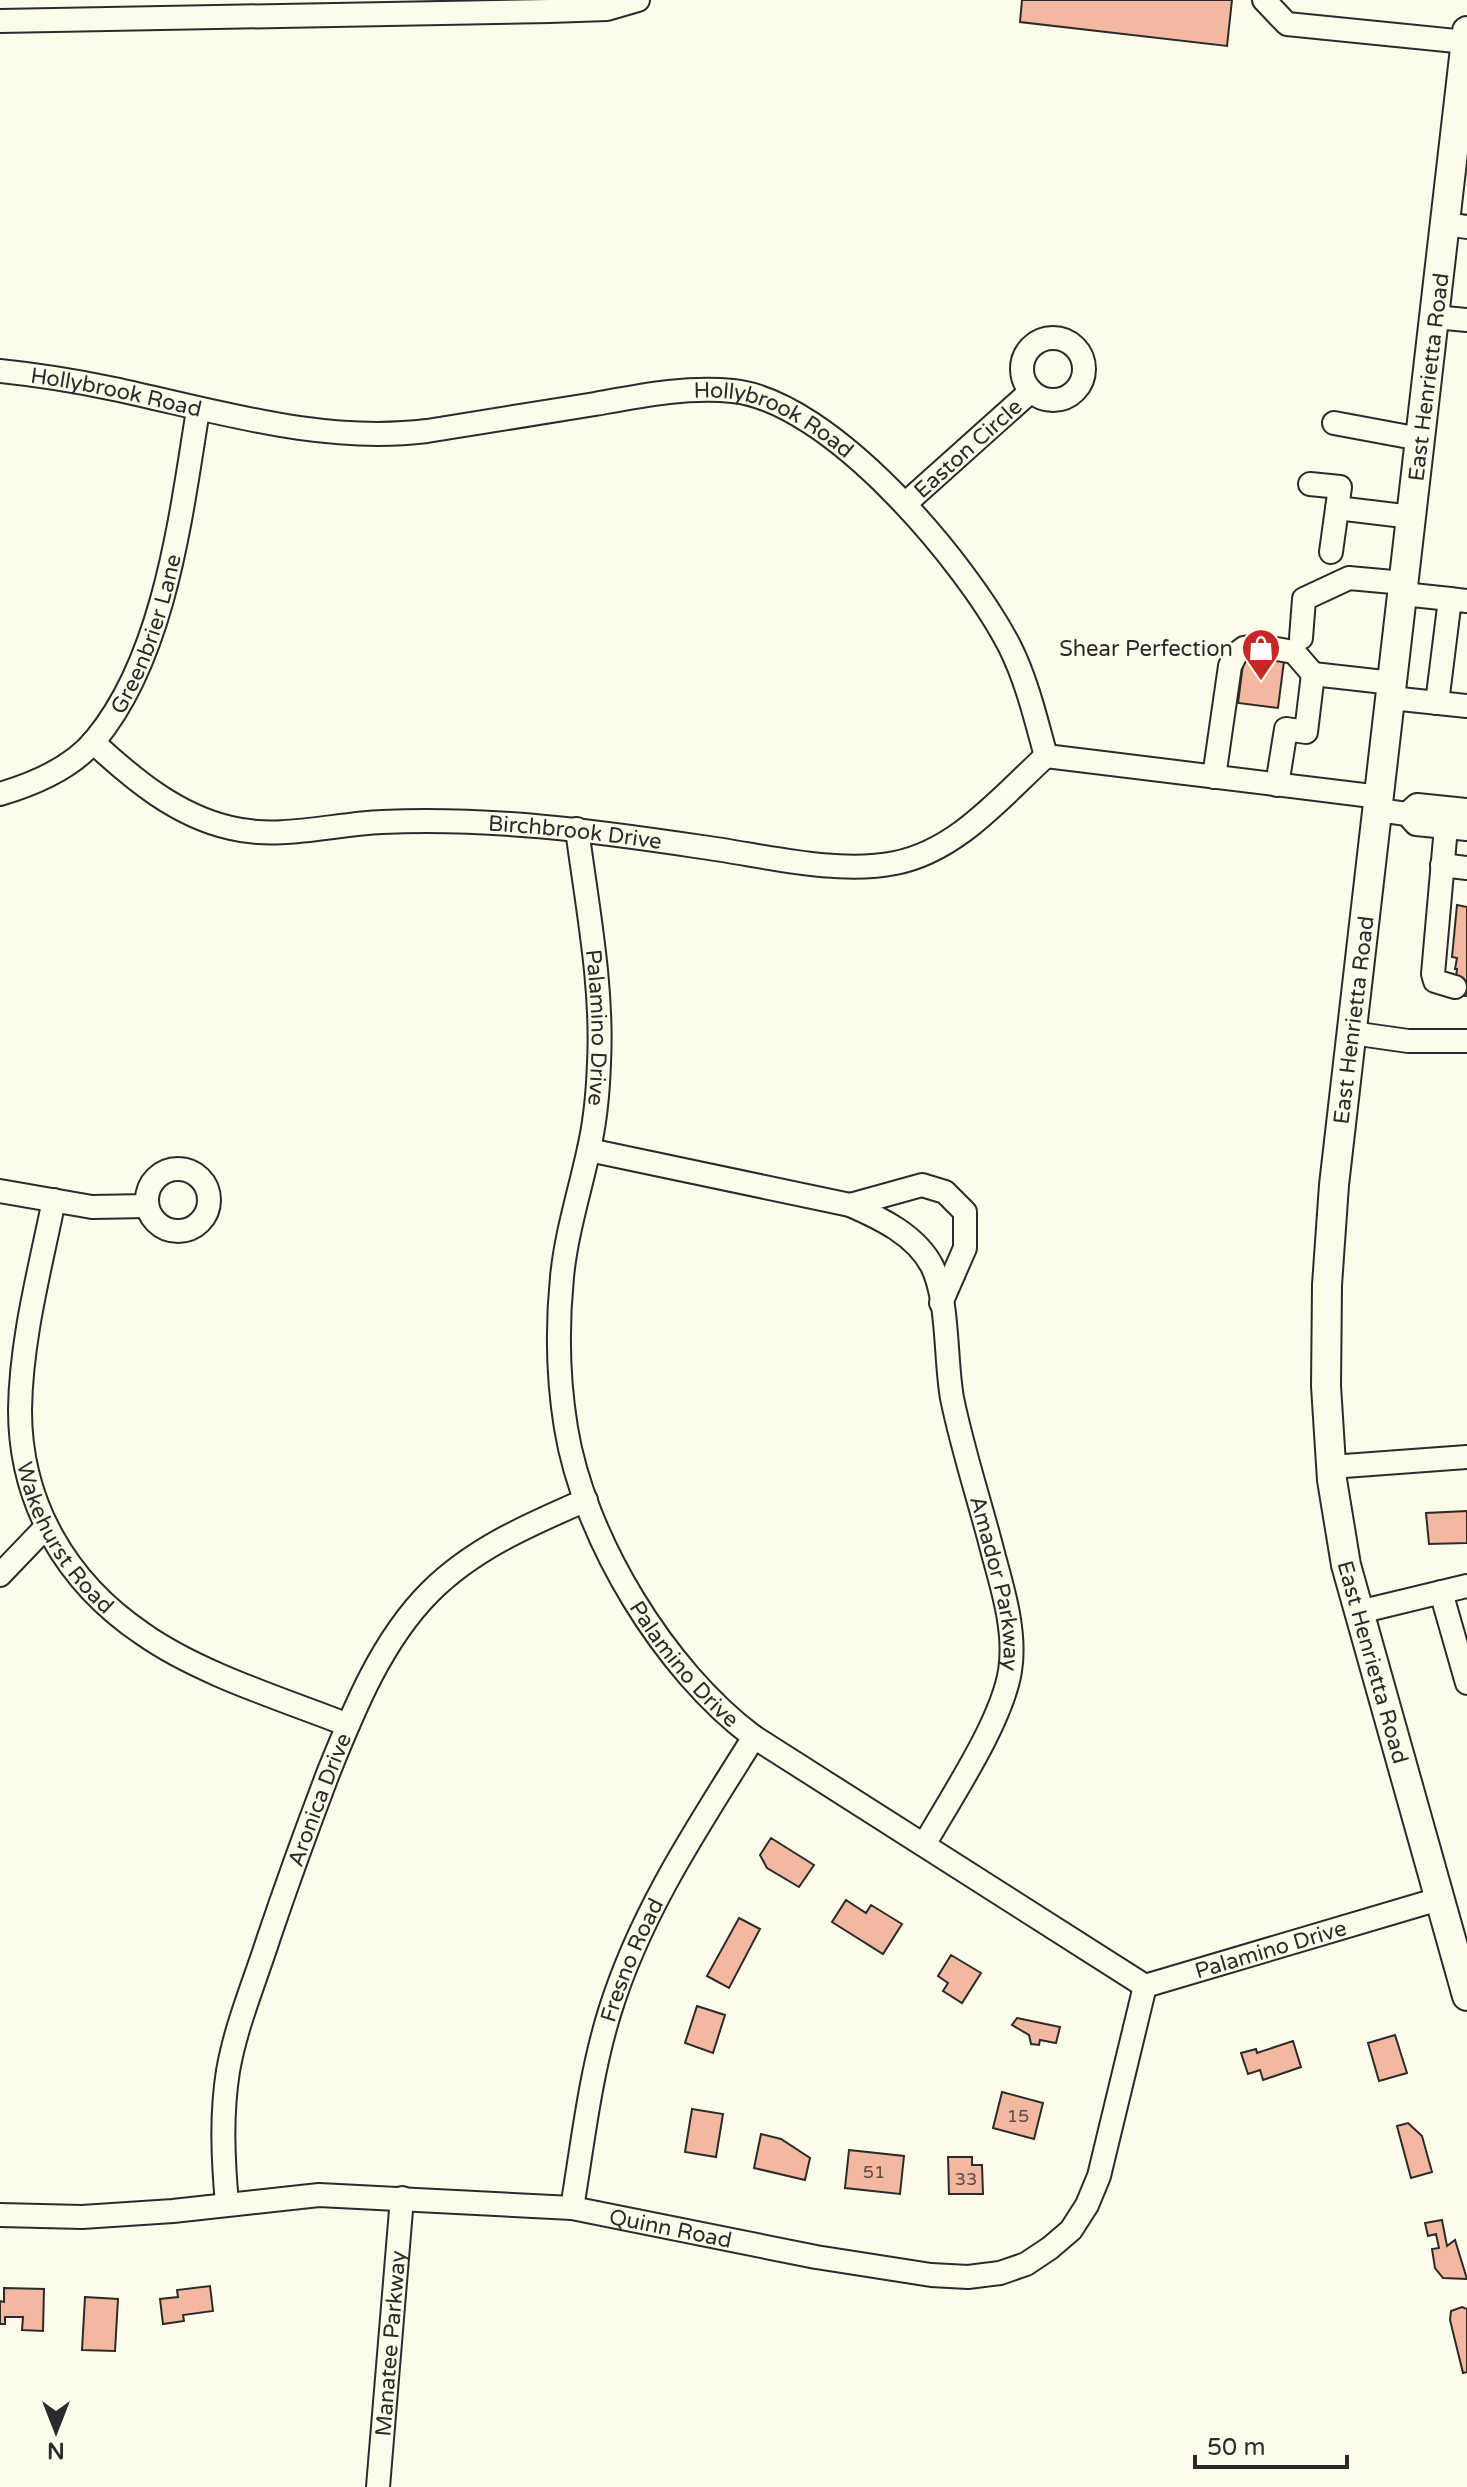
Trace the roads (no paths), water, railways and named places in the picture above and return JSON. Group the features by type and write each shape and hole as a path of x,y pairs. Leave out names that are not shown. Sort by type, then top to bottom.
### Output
{"main road":[{"name":"East Henrietta Road","path":"1466,37 1457,225 1434,317 1334,1185 1327,1285 1326,1386 1331,1467 1346,1565 1439,1899 1461,1953 1467,1996"}],"street":[{"path":"0,21 73,10 550,11 607,9 638,0"},
{"path":"1264,0 1287,24 1466,37"},
{"path":"1434,317 1467,320"},
{"name":"Hollybrook Road","path":"0,371 70,380 198,410 328,432 396,435 649,395 710,389 736,391 767,399 799,414 848,452 905,504 978,595 1012,651 1026,686 1046,756"},
{"name":"Easton Circle","path":"905,504 1031,391"},
{"name":"Greenbrier Lane","path":"0,794 58,771 93,742 120,704 145,649 177,536 198,410"},
{"path":"1334,423 1420,439"},
{"path":"1310,484 1340,487 1331,552"},
{"path":"1337,508 1412,517"},
{"path":"1301,638 1304,599 1349,578 1458,600 1437,703"},
{"path":"1214,777 1230,666 1236,654 1244,648 1259,646 1294,652 1313,674 1437,703 1467,706"},
{"path":"1277,785 1286,729 1306,732 1313,674"},
{"name":"Birchbrook Drive","path":"93,742 163,799 231,828 254,831 396,822 515,823 821,864 872,867 918,857 945,844 972,824 1046,756"},
{"path":"1046,756 1277,785 1379,803 1407,814 1416,824 1456,828 1442,865 1433,974 1435,981 1455,987"},
{"path":"1407,814 1417,805 1467,810"},
{"name":"Palamino Drive","path":"577,829 600,1034 589,1150 566,1244 559,1330 566,1429 586,1500 606,1548 628,1590 677,1663 754,1737 1145,1986 1439,1899"},
{"path":"1442,865 1467,868"},
{"path":"1352,1033 1408,1041 1467,1041"},
{"name":"Amador Parkway","path":"589,1150 850,1205 908,1237 932,1267 941,1303 952,1398 1005,1598 1011,1637 1010,1671 1002,1701 924,1845"},
{"name":"Amador Parkway","path":"850,1205 922,1185 945,1192 965,1212 965,1248 941,1303"},
{"path":"0,1191 92,1207 147,1206"},
{"name":"Wakehurst Road","path":"54,1200 31,1315 20,1407 25,1466 45,1528 86,1583 142,1634 184,1659 348,1725"},
{"path":"1331,1467 1467,1457"},
{"name":"Aronica Drive","path":"227,2204 223,2156 224,2104 232,2056 298,1849 348,1725 393,1640 429,1593 472,1557 506,1537 586,1500"},
{"path":"0,1575 45,1528"},
{"path":"1359,1612 1467,1586"},
{"path":"1441,1592 1467,1683"},
{"name":"Fresno Road","path":"572,2208 594,2070 627,1963 659,1890 754,1737"},
{"name":"Quinn Road","path":"0,2215 82,2217 319,2195 402,2198 572,2208 816,2257 931,2275 968,2277 1000,2273 1026,2264 1050,2248 1071,2230 1087,2205 1099,2176 1145,1986"},
{"name":"Manatee Parkway","path":"378,2487 402,2198"}],"place":[{"name":"Shear Perfection","path":"1261,682"}]}
